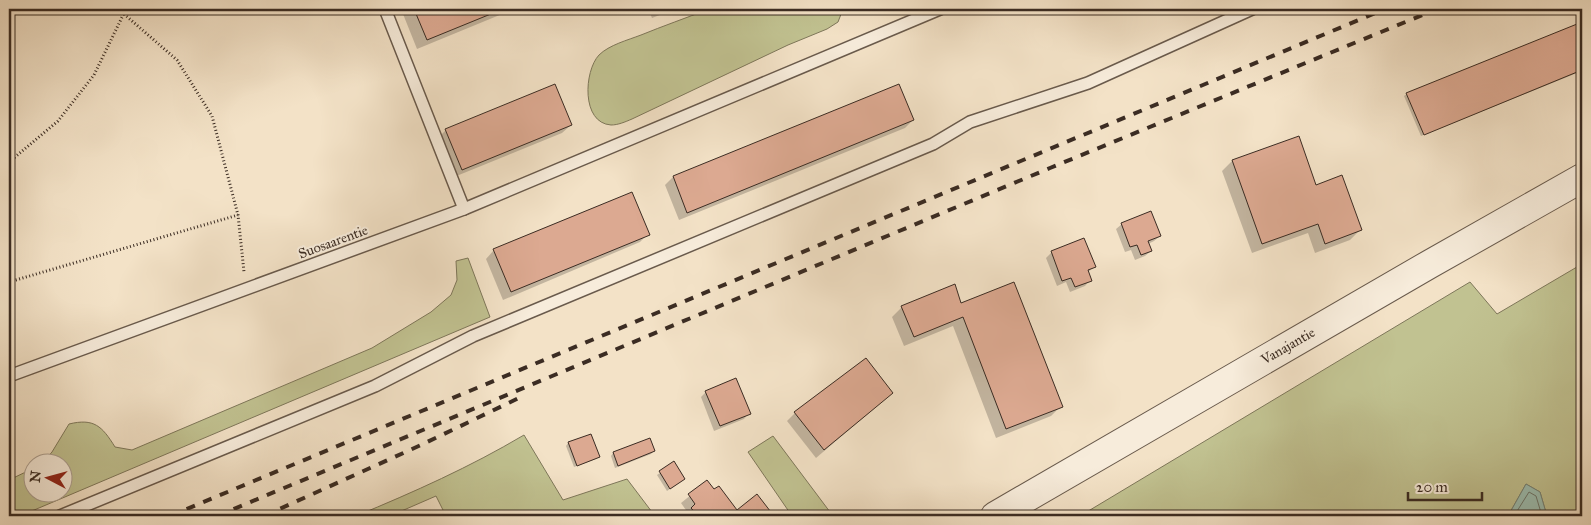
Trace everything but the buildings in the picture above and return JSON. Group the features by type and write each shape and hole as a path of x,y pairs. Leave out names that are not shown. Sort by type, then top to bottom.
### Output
{"street":[{"name":"Vanajantie","path":"995,516 1582,178"}],"lane":[{"path":"385,9 464,210"},
{"name":"Suosaarentie","path":"9,376 464,210 940,9"},
{"path":"60,516 375,386 473,336 924,148 970,122 1088,83 1252,9"}],"path":[{"path":"9,162 58,120 94,74 126,9"},
{"path":"124,14 178,60 212,116 238,214 245,290"},
{"path":"9,282 238,214"}],"green space":[{"path":"709,9 843,9 838,22 827,29 788,45 632,119 611,125 601,122 594,115 590,106 588,84 590,72 599,55 619,43"},
{"path":"468,258 490,317 72,494 72,452 52,452 69,424 85,422 96,425 106,434 115,447 132,450 372,348 431,312 451,295 457,280 456,261"},
{"path":"1582,264 1582,516 1547,516 1540,492 1526,484 1508,516 1080,516 1470,282 1497,314"},
{"path":"524,435 563,500 627,479 655,516 446,516 436,496 390,516 356,516 441,479"},
{"path":"773,436 833,516 792,516 748,452"},
{"path":"22,474 22,502 53,502 20,516 9,516 9,480"}],"water":[{"path":"1526,484 1540,492 1547,516 1508,516"}],"railway":[{"path":"170,516 1385,9"},
{"path":"217,516 1050,168 1437,9"},
{"path":"264,516 421,445 523,396"}]}
